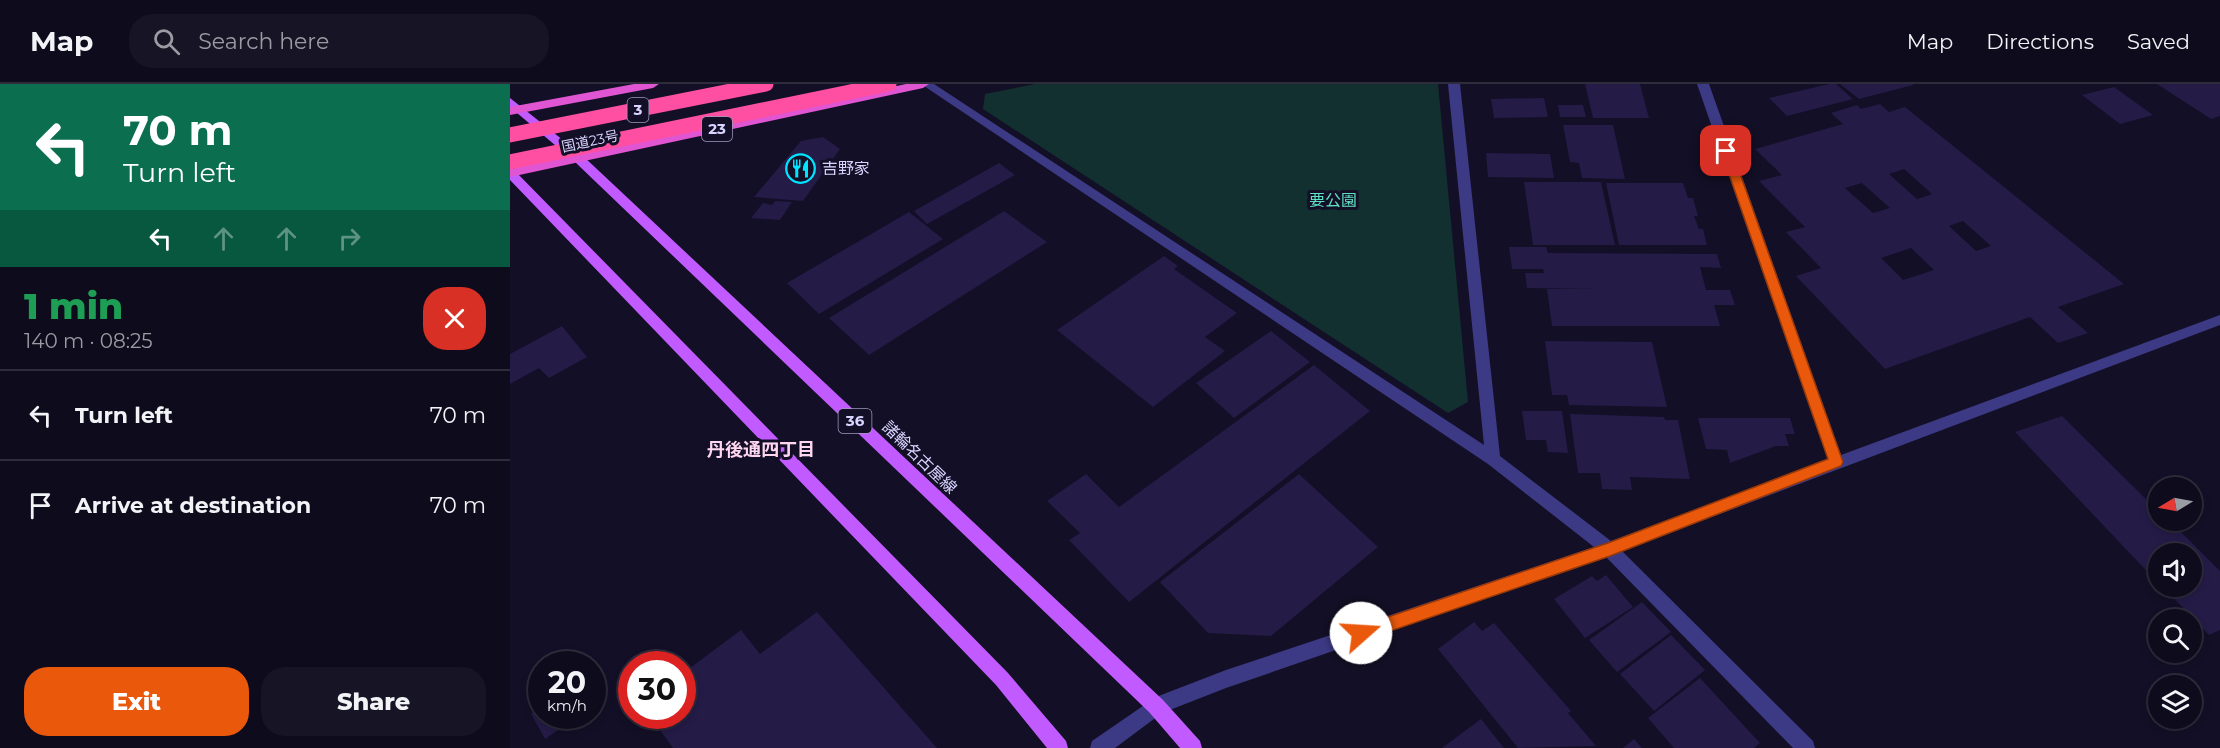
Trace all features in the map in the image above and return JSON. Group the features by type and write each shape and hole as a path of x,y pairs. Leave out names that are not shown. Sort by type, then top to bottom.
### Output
{"highway":[{"path":"513,107 653,84"},
{"name":"3","path":"510,135 766,84"},
{"name":"3","path":"510,162 889,84"},
{"name":"国道23号","path":"510,173 925,84"}],"main road":[{"name":"諸輪名古屋線","path":"513,107 579,159 1156,706 1193,748"},
{"path":"510,173 1002,679 1059,748"}],"street":[{"path":"925,84 1493,459 1610,549 1806,748"},
{"path":"1454,84 1493,459"},
{"path":"1703,84 1836,462"},
{"path":"1099,748 1156,706 1226,679 1610,549 1836,462 2220,320"}],"green space":[{"name":"要公園","path":"1035,84 1438,84 1468,402 1448,413 983,109 985,94"}],"building":[{"path":"1585,84 1640,84 1649,118 1593,118"},
{"path":"1836,84 1853,99 1787,116 1769,98"},
{"path":"1840,84 1913,84 1913,85 1859,99"},
{"path":"2157,84 2220,84 2220,116 2211,119"},
{"path":"2114,87 2153,115 2120,124 2082,95"},
{"path":"1544,98 1548,117 1494,118 1491,99"},
{"path":"1880,104 1889,112 1905,107 2124,284 2058,307 2088,333 2058,343 2030,317 1885,369 1796,276 1821,268 1786,232 1805,227 1759,181 1782,175 1755,149 1843,124 1831,113 1857,105 1861,109","holes":["1904,169 1932,194 1917,199 1889,174","1862,183 1890,208 1873,213 1845,188","1963,221 1991,246 1976,251 1949,226","1911,248 1934,270 1903,280 1881,258"]},
{"path":"1558,105 1583,105 1586,117 1560,117"},
{"path":"1563,125 1613,125 1625,179 1582,178 1579,163 1570,162"},
{"path":"823,137 840,149 803,201 754,197 801,141"},
{"path":"1486,153 1550,154 1554,178 1488,177"},
{"path":"999,163 1015,175 927,224 914,211"},
{"path":"1524,182 1601,182 1615,245 1533,245"},
{"path":"1606,183 1683,183 1688,198 1693,198 1698,216 1694,216 1699,229 1703,229 1707,245 1619,245"},
{"path":"775,201 792,202 780,220 751,218 763,203 772,205"},
{"path":"1004,211 1047,242 869,355 829,318"},
{"path":"909,212 943,239 819,314 787,283"},
{"path":"1509,247 1546,247 1548,253 1717,254 1721,268 1700,267 1706,290 1730,290 1735,305 1714,305 1720,326 1552,326 1547,289 1597,289 1527,288 1525,273 1544,273 1543,269 1512,269"},
{"path":"1164,256 1178,266 1174,269 1237,313 1205,337 1225,351 1153,407 1057,330"},
{"path":"562,326 587,357 549,378 539,368 510,384 510,354"},
{"path":"1271,331 1310,362 1234,418 1196,383"},
{"path":"1545,341 1652,342 1667,407 1569,405 1567,395 1552,395"},
{"path":"1314,365 1370,411 1129,602 1069,540 1080,533 1047,501 1086,474 1119,507"},
{"path":"1522,411 1562,411 1568,453 1548,452 1546,440 1526,440"},
{"path":"1570,414 1664,417 1665,420 1678,420 1690,479 1630,477 1632,490 1602,489 1600,473 1578,473"},
{"path":"2062,416 2148,501 2148,531 2180,531 2192,543 2148,543 2148,572 2015,432"},
{"path":"1698,418 1790,418 1795,434 1785,434 1789,446 1776,446 1730,463 1727,450 1706,449"},
{"path":"1299,474 1378,547 1271,636 1208,633 1160,582"},
{"path":"2202,553 2220,571 2220,630 2209,635 2202,628 2202,609 2184,609 2173,597 2202,597"},
{"path":"1606,575 1633,607 1585,638 1554,599 1592,576 1597,581"},
{"path":"1642,602 1671,632 1617,672 1589,640"},
{"path":"817,612 937,748 673,748 659,729 696,729 696,664 741,630 760,654"},
{"path":"1474,622 1482,631 1494,623 1571,711 1568,713 1596,746 1518,748 1438,649"},
{"path":"1671,635 1705,670 1654,711 1620,674"},
{"path":"1700,678 1760,743 1754,748 1674,748 1648,718"},
{"path":"1481,719 1504,748 1442,748"},
{"path":"539,729 559,729 545,739"},
{"path":"1634,739 1642,748 1623,748"}],"place":[{"name":"吉野家","path":"801,168"}],"district":[{"name":"丹後通四丁目","path":"761,450"}],"route":[{"path":"1361,633 1610,549 1836,462 1726,151"}]}
